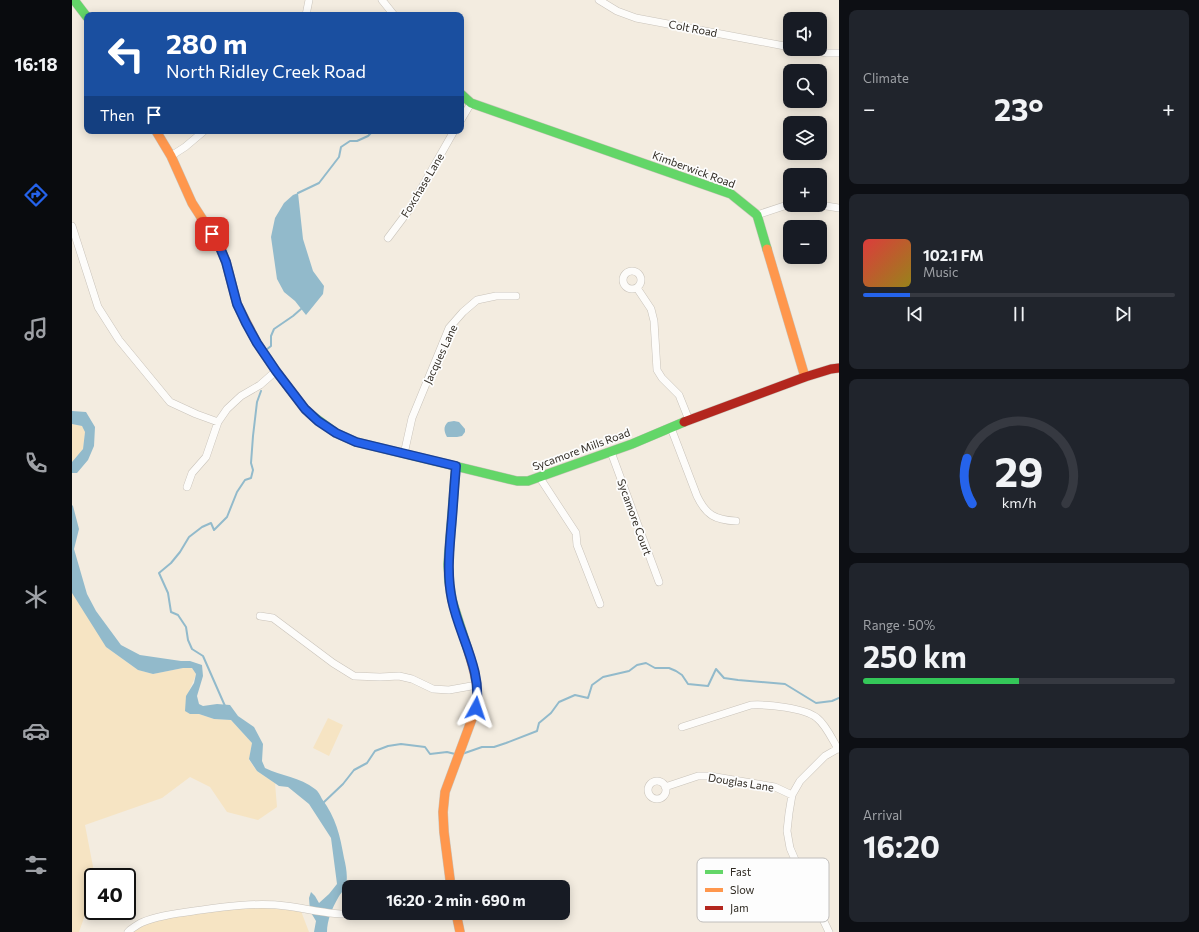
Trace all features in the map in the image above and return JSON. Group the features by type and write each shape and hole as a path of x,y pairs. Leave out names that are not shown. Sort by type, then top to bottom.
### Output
{"street":[{"path":"74,0 84,13"},
{"path":"307,12 309,0"},
{"path":"382,0 392,12"},
{"name":"Colt Road","path":"599,0 617,11 636,18 783,46"},
{"path":"827,53 839,53"},
{"name":"Kimberwick Road","path":"464,97 471,103 731,194 757,215"},
{"path":"464,115 471,103"},
{"name":"Sycamore Mills Road","path":"158,134 171,156 192,203 219,245 226,262 237,304 257,343 305,409 318,421 336,433 356,442 497,477 517,481 528,481 611,452 689,420 805,377 831,368 839,368"},
{"path":"171,156 200,134"},
{"name":"Foxchase Lane","path":"388,238 409,210 452,134"},
{"path":"783,206 757,215 805,377"},
{"path":"827,206 839,208"},
{"path":"72,226 98,307 119,340 170,402 218,422"},
{"path":"636,288 651,309 654,321 657,370 662,378 679,395 689,420"},
{"name":"Jacques Lane","path":"404,454 412,418 449,328 463,312 477,300 496,296 516,296"},
{"path":"187,487 192,473 206,457 218,422 227,409 241,396 260,384 276,371"},
{"path":"671,428 697,496 703,507 713,516 724,521 736,521"},
{"name":"Sycamore Court","path":"611,452 659,582"},
{"path":"450,880 444,832 443,812 445,792 476,708 478,697 476,674 452,600 449,581 448,564 456,466"},
{"path":"540,478 576,533 577,545 600,604"},
{"path":"260,616 274,618 333,663 354,676 398,676 433,689 449,690 478,685"},
{"path":"682,726 751,705 761,704 810,713 818,719 838,749 825,756 810,770 792,795 787,831 790,848 794,858"},
{"name":"Douglas Lane","path":"665,787 698,776 710,776 775,787 792,795"},
{"path":"128,932 144,922 174,914 249,905 283,906 342,914"},
{"path":"457,920 460,932"},
{"path":"824,922 829,932"}],"shaded area":[{"path":"72,424 82,426 85,432 83,449 72,462"},
{"path":"72,562 106,647 138,670 153,674 183,668 192,668 196,674 186,701 190,714 199,714 214,719 231,720 252,743 249,760 257,771 275,783 277,807 258,820 227,812 210,787 190,777 162,798 85,825 93,868 84,868 84,918 79,932 72,932"},
{"path":"328,718 343,725 329,756 313,748"},
{"path":"250,907 301,911 309,932 133,932 148,923 173,915"}],"water":[{"path":"298,193 303,239 313,271 324,286 323,294 306,315 295,301 284,292 277,279 271,237 275,218 284,203 293,195"},
{"path":"72,411 86,412 95,427 94,446 88,460 77,473 72,473 72,462 83,449 85,432 82,426 72,424"},
{"path":"448,422 459,422 465,429 465,432 462,436 447,437 445,426"},
{"path":"72,505 79,529 74,549 87,594 96,611 121,645 140,655 190,661 202,665 203,676 197,696 199,704 203,706 217,704 230,705 238,716 254,727 263,744 262,761 265,768 297,779 309,785 317,791 327,806 339,834 347,880 342,880 342,892 330,915 327,932 314,932 316,921 310,911 309,898 311,892 319,903 337,884 331,838 309,804 288,787 279,786 257,771 249,759 252,743 231,720 214,719 199,714 190,714 185,711 186,696 194,683 196,674 192,668 183,668 153,674 138,670 106,647 72,593"}],"waterway":[{"path":"298,193 319,183 339,157 341,147 350,141 357,141 370,134"},
{"path":"266,350 271,346 271,336 274,329 301,309"},
{"path":"225,706 203,656 192,649 188,640 186,627 178,615 171,612 168,593 159,573 171,563 189,537 202,527 211,523 214,530 227,517 237,492 245,480 251,478 253,470 251,463 253,436 257,402 261,391"},
{"path":"462,754 482,747 494,747 537,731 539,723 551,713 559,702 575,695 588,698 592,685 603,677 629,671 637,665 646,663 655,668 669,668 676,671 682,675 688,684 708,686 716,669 724,678 785,684 816,703 832,701 839,698"},
{"path":"323,803 343,784 354,770 367,763 375,751 388,746 401,744 425,747 430,754 447,752 455,754"}],"traffic: fast":[{"path":"74,0 84,13"},
{"path":"464,97 471,103 731,194 757,215 767,249"},
{"path":"314,417 336,433 356,442 517,481 528,481 632,444 684,422"},
{"path":"456,466 448,564 449,581 452,600 467,647"}],"traffic: slow":[{"path":"158,134 171,156 192,203 219,245 226,262 237,304 257,343 305,409 314,417"},
{"path":"767,249 805,377"},
{"path":"450,880 444,832 443,812 445,792 476,708 477,700 475,677 467,647"},
{"path":"457,920 460,932"}],"traffic: jam":[{"path":"684,422 805,377 839,368"}],"route":[{"path":"212,234 219,245 226,262 237,304 246,323 257,343 276,371 305,409 318,421 336,433 356,442 456,466 448,564 449,581 452,600 476,674 478,697 476,708"}]}
